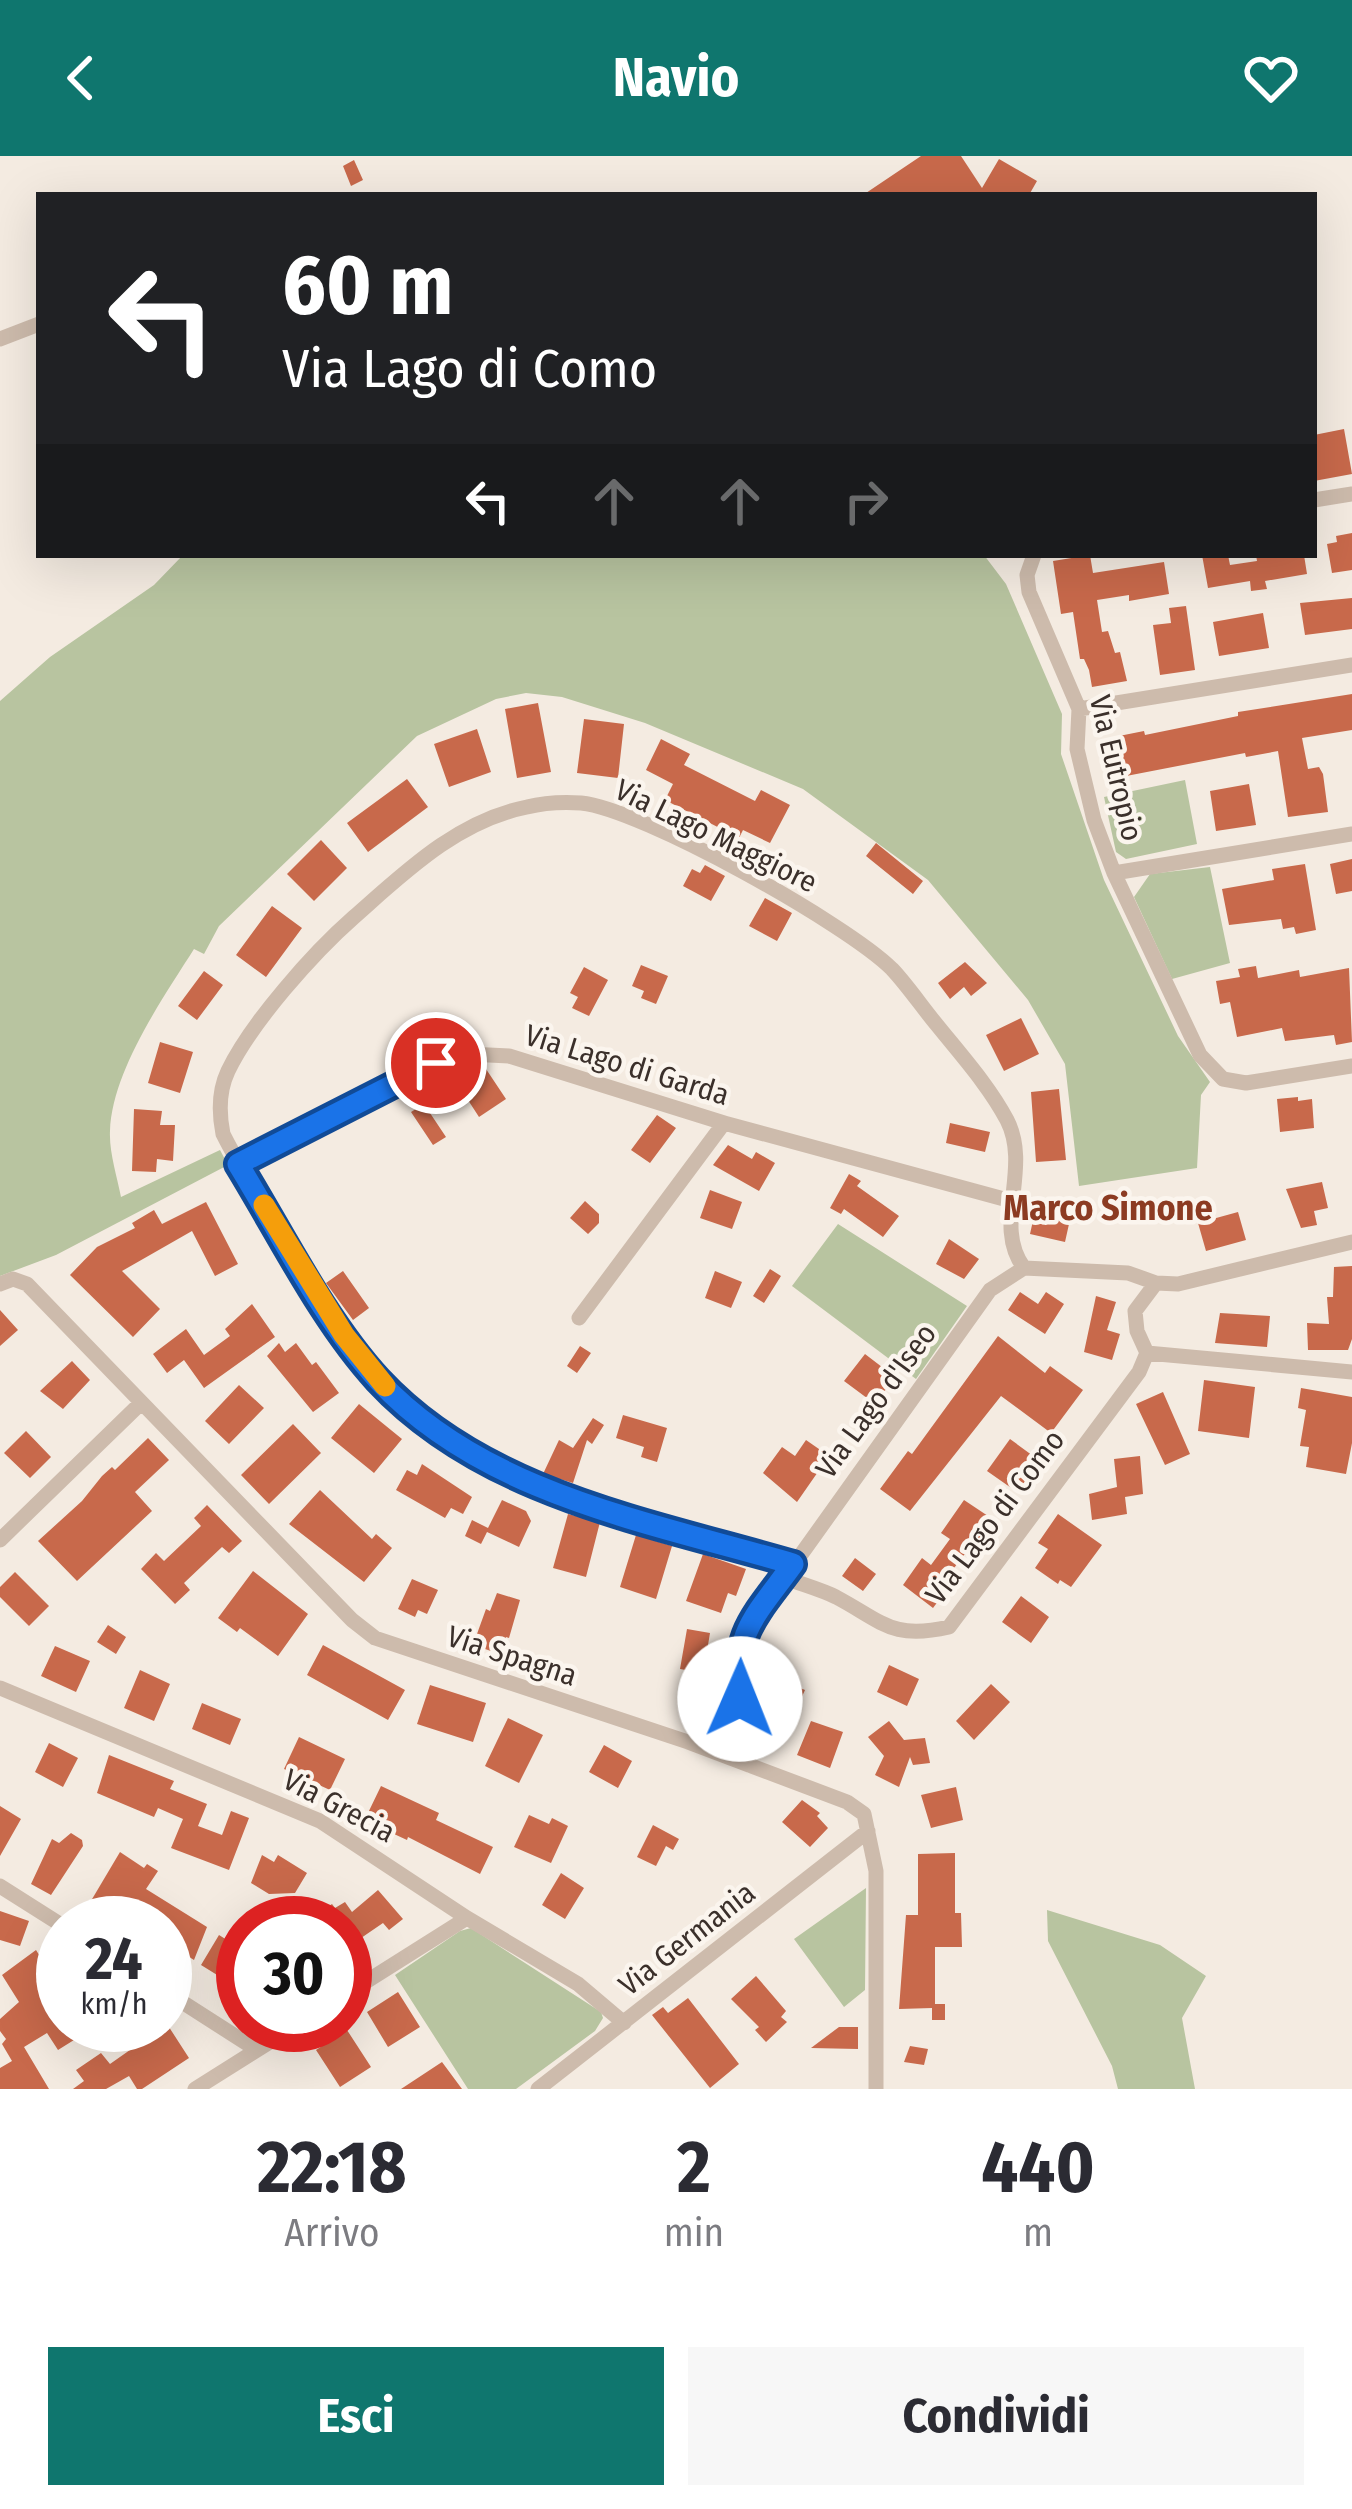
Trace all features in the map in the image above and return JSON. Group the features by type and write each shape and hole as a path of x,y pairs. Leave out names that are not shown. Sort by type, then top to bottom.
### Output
{"street":[{"path":"0,339 36,325"},
{"path":"1317,500 1352,494"},
{"name":"Via Eutropio","path":"1033,558 1027,575 1029,592 1079,709 1077,749 1094,820 1200,1055 1222,1079 1246,1083 1352,1066"},
{"path":"1079,709 1352,665"},
{"name":"Via Lago Maggiore","path":"238,1164 219,1115 226,1075 303,967 396,879 450,838 530,806 583,803 643,824 799,903 854,938 891,969 985,1085 1009,1124 1019,1158 1010,1234 1024,1268"},
{"path":"1114,873 1352,834"},
{"name":"Via Lago di Garda","path":"238,1164 436,1063 469,1054 509,1056 724,1123 1015,1202"},
{"path":"579,1318 724,1123"},
{"name":"Via Lago di Como","path":"238,1164 355,1350 379,1381 452,1443 483,1463 546,1488 788,1570 888,1630 918,1634 950,1627 1139,1372 1147,1353"},
{"path":"1024,1268 1128,1273 1156,1283 1178,1284 1352,1242"},
{"name":"Via Lago d'Iseo","path":"749,1765 736,1666 740,1640 990,1290 1024,1268"},
{"name":"Via Spagna","path":"0,1283 13,1279 27,1284 352,1620 375,1638 847,1802 864,1814 868,1831"},
{"path":"1156,1283 1135,1311 1147,1353 1352,1372"},
{"path":"0,1540 141,1402"},
{"name":"Via Grecia","path":"0,1688 320,1821 578,1984 624,2023"},
{"path":"868,1831 876,1871 876,2089"},
{"name":"Via Germania","path":"538,2089 868,1831"},
{"path":"0,1886 36,1909"},
{"path":"372,1978 467,1918"},
{"path":"195,2089 254,2052"}],"green space":[{"path":"180,558 986,558 1006,584 1062,714 1061,754 1104,880 1178,1036 1210,1082 1201,1095 1197,1168 1079,1186 1065,1064 1028,1000 928,880 803,789 645,723 562,697 526,693 496,699 417,736 219,926 204,954 194,949 168,990 129,1060 113,1108 111,1147 121,1197 220,1150 228,1165 56,1255 0,1276 0,701 50,657 154,585"},
{"path":"1185,780 1197,844 1126,859 1116,852 1104,797"},
{"path":"1210,867 1230,963 1172,979 1134,897 1150,874"},
{"path":"838,1224 967,1306 916,1379 792,1286"},
{"path":"866,1888 865,1990 844,2007 794,1939"},
{"path":"1047,1910 1160,1945 1206,1976 1182,2018 1195,2089 1118,2089 1112,2066 1048,1941"},
{"path":"471,1928 601,2012 603,2018 595,2031 516,2089 468,2089 395,1975"}],"building":[{"path":"921,156 961,156 982,188 999,159 1037,181 1031,192 867,192"},
{"path":"354,160 363,180 351,186 343,166"},
{"path":"1344,429 1352,474 1317,480 1317,434"},
{"path":"1352,533 1352,570 1332,573 1327,544 1337,542 1336,536"},
{"path":"1090,558 1093,573 1164,562 1169,594 1129,601 1129,595 1097,600 1102,632 1108,631 1115,653 1120,652 1127,681 1092,687 1089,670 1080,659 1073,612 1061,614 1053,561"},
{"path":"1203,558 1229,558 1230,565 1256,558 1304,558 1307,574 1265,581 1267,589 1251,591 1250,581 1208,588"},
{"path":"1352,598 1352,629 1305,635 1300,603"},
{"path":"1186,606 1195,670 1160,675 1153,625 1171,623 1169,608"},
{"path":"1263,613 1269,648 1219,656 1213,622"},
{"path":"1352,694 1352,730 1302,738 1308,769 1319,767 1323,774 1328,812 1288,817 1278,751 1121,777 1116,756 1123,754 1119,736 1144,731 1145,735 1238,716 1238,712"},
{"path":"538,703 551,772 517,778 505,709"},
{"path":"584,719 624,724 618,778 577,773"},
{"path":"477,729 491,772 449,787 434,744"},
{"path":"661,739 690,754 684,765 755,801 761,790 790,805 770,843 743,830 739,838 665,800 673,784 646,770"},
{"path":"407,779 428,807 368,852 347,823"},
{"path":"1249,784 1256,825 1216,831 1210,791"},
{"path":"321,840 347,868 314,901 287,874"},
{"path":"876,843 923,881 913,894 866,856"},
{"path":"1352,859 1352,891 1336,894 1330,864"},
{"path":"1305,864 1316,930 1296,934 1294,927 1283,929 1281,919 1229,925 1222,889 1274,880 1272,869"},
{"path":"705,865 725,876 711,901 683,886 692,869 700,873"},
{"path":"765,898 792,913 777,941 749,926"},
{"path":"272,906 302,928 266,977 236,955"},
{"path":"965,962 987,983 971,996 964,987 950,999 938,983"},
{"path":"641,965 668,976 656,1004 641,998 644,991 632,986"},
{"path":"1256,966 1258,978 1349,968 1352,1042 1336,1045 1334,1035 1285,1041 1282,1028 1237,1037 1230,1002 1220,1004 1216,981 1240,977 1238,969"},
{"path":"584,967 608,980 589,1016 572,1008 578,997 570,993"},
{"path":"204,971 223,985 197,1020 178,1006"},
{"path":"1021,1018 1039,1054 1004,1071 986,1035"},
{"path":"160,1042 193,1052 180,1093 148,1083"},
{"path":"476,1066 482,1072 486,1069 506,1099 479,1117 459,1078"},
{"path":"1059,1089 1066,1160 1036,1162 1031,1092"},
{"path":"1298,1097 1298,1101 1312,1099 1314,1128 1280,1132 1277,1099"},
{"path":"424,1104 446,1137 433,1145 411,1112"},
{"path":"134,1109 162,1111 160,1125 175,1125 173,1161 157,1159 156,1172 132,1171"},
{"path":"657,1115 676,1128 650,1163 631,1150"},
{"path":"950,1123 990,1132 985,1152 946,1143"},
{"path":"728,1145 752,1159 756,1152 775,1163 759,1191 713,1165"},
{"path":"849,1174 861,1181 857,1186 899,1216 883,1237 844,1209 841,1214 830,1208"},
{"path":"1322,1182 1328,1208 1314,1211 1317,1225 1301,1228 1286,1189"},
{"path":"710,1190 742,1202 732,1229 700,1218"},
{"path":"585,1201 599,1214 599,1223 588,1234 570,1218"},
{"path":"206,1202 238,1264 215,1276 192,1231 122,1271 160,1309 133,1337 70,1275 97,1247 135,1228 132,1223 154,1210 162,1224"},
{"path":"1036,1207 1071,1215 1065,1242 1030,1234"},
{"path":"1238,1212 1246,1240 1206,1251 1198,1223"},
{"path":"949,1239 979,1259 964,1279 936,1264"},
{"path":"1352,1266 1348,1350 1308,1350 1307,1323 1329,1324 1327,1297 1333,1297 1334,1267"},
{"path":"770,1269 781,1276 764,1303 753,1296"},
{"path":"343,1271 369,1308 353,1320 326,1283"},
{"path":"715,1271 742,1282 731,1308 705,1298"},
{"path":"1020,1292 1038,1304 1046,1292 1064,1304 1045,1334 1008,1310"},
{"path":"1096,1296 1116,1302 1107,1330 1120,1334 1112,1360 1084,1352"},
{"path":"252,1304 275,1337 204,1388 184,1360 167,1373 153,1354 186,1329 204,1355 230,1336 225,1329"},
{"path":"0,1310 18,1330 0,1346"},
{"path":"1220,1313 1270,1316 1267,1347 1215,1343"},
{"path":"998,1336 1045,1373 1050,1366 1083,1390 1051,1433 1001,1396 910,1511 880,1489 908,1451 912,1454"},
{"path":"279,1343 285,1352 296,1343 339,1393 313,1412 267,1356"},
{"path":"580,1346 591,1353 577,1373 567,1366"},
{"path":"865,1354 895,1377 875,1404 844,1381"},
{"path":"72,1361 90,1380 63,1409 40,1391"},
{"path":"1204,1380 1255,1387 1249,1438 1198,1431"},
{"path":"239,1385 264,1408 229,1444 205,1421"},
{"path":"1301,1388 1352,1397 1346,1474 1306,1467 1309,1447 1300,1446 1306,1410 1298,1408"},
{"path":"1163,1392 1190,1454 1165,1465 1136,1404"},
{"path":"359,1404 402,1439 374,1473 331,1438"},
{"path":"623,1415 667,1428 657,1462 641,1457 644,1447 616,1438"},
{"path":"593,1418 604,1425 592,1444 587,1440 573,1483 543,1474 559,1440 573,1448"},
{"path":"293,1424 321,1453 269,1504 241,1475"},
{"path":"26,1431 51,1457 30,1478 4,1453"},
{"path":"148,1438 169,1460 135,1492 152,1511 77,1581 38,1541 102,1476 112,1467 115,1470"},
{"path":"1010,1439 1040,1461 1017,1492 987,1471"},
{"path":"806,1440 829,1456 797,1502 763,1473 782,1447 795,1456"},
{"path":"1140,1456 1143,1494 1125,1497 1127,1514 1092,1520 1089,1494 1117,1487 1114,1459"},
{"path":"422,1464 472,1497 463,1514 451,1508 445,1518 396,1490 407,1470 417,1475"},
{"path":"320,1490 372,1539 376,1534 392,1548 364,1582 289,1524"},
{"path":"502,1500 526,1511 531,1521 519,1547 487,1532 481,1544 465,1536 472,1520 488,1528"},
{"path":"964,1500 997,1522 974,1556 967,1551 945,1580 951,1584 933,1608 903,1585 922,1558 931,1565 950,1539 941,1533"},
{"path":"207,1505 242,1541 229,1553 222,1547 184,1583 190,1590 175,1604 141,1569 156,1553 164,1561 201,1526 194,1518"},
{"path":"568,1514 600,1522 586,1577 553,1568"},
{"path":"1058,1514 1102,1545 1071,1587 1035,1568 1048,1549 1038,1543"},
{"path":"636,1535 672,1546 656,1599 620,1587"},
{"path":"703,1554 746,1569 736,1596 728,1593 721,1613 686,1601"},
{"path":"855,1558 876,1574 863,1591 842,1576"},
{"path":"253,1571 308,1614 278,1656 218,1618"},
{"path":"15,1572 49,1606 29,1626 0,1597 0,1587"},
{"path":"412,1579 438,1590 427,1614 418,1610 415,1617 398,1609"},
{"path":"497,1593 520,1600 500,1654 473,1645"},
{"path":"1021,1596 1049,1617 1031,1643 1002,1622"},
{"path":"108,1625 126,1637 116,1654 97,1642"},
{"path":"687,1629 710,1633 698,1672 680,1669"},
{"path":"323,1645 405,1690 388,1720 307,1675"},
{"path":"55,1646 90,1661 76,1692 41,1676"},
{"path":"889,1665 919,1679 907,1706 877,1692"},
{"path":"140,1670 170,1684 154,1721 124,1708"},
{"path":"781,1680 805,1690 790,1723 766,1712"},
{"path":"991,1684 1010,1702 974,1740 956,1721"},
{"path":"430,1685 486,1703 473,1742 417,1724"},
{"path":"696,1689 722,1697 713,1728 687,1720"},
{"path":"202,1703 241,1719 230,1745 192,1729"},
{"path":"508,1718 543,1735 519,1783 485,1766"},
{"path":"811,1721 843,1732 830,1768 797,1755"},
{"path":"889,1721 904,1740 925,1738 930,1763 913,1765 910,1757 899,1787 875,1775 884,1756 868,1737"},
{"path":"299,1737 345,1759 330,1790 284,1769"},
{"path":"49,1743 78,1758 63,1787 35,1772"},
{"path":"604,1745 632,1761 618,1788 589,1772"},
{"path":"109,1755 174,1781 170,1789 207,1804 198,1826 222,1835 231,1811 249,1818 229,1870 171,1848 183,1819 158,1808 154,1817 97,1793"},
{"path":"381,1786 439,1813 436,1820 493,1847 480,1874 381,1828 383,1823 367,1815"},
{"path":"956,1787 963,1820 931,1828 921,1795"},
{"path":"802,1800 820,1813 817,1816 828,1828 810,1847 782,1822"},
{"path":"0,1806 21,1819 0,1856"},
{"path":"529,1815 568,1826 551,1863 514,1847"},
{"path":"653,1825 679,1839 673,1850 666,1846 656,1866 637,1857"},
{"path":"71,1833 83,1846 51,1895 31,1884 52,1839 59,1843"},
{"path":"120,1852 158,1871 146,1889 157,1896 94,1896"},
{"path":"955,1853 955,1913 961,1913 962,1947 935,1947 935,2004 945,2004 945,2020 932,2020 932,2008 899,2009 906,1915 918,1915 918,1854"},
{"path":"262,1855 274,1862 278,1855 307,1873 295,1893 269,1894 251,1883"},
{"path":"561,1873 584,1888 565,1919 542,1905"},
{"path":"378,1890 403,1919 389,1930 383,1923 372,1931 371,1896"},
{"path":"0,1911 29,1921 20,1946 0,1940"},
{"path":"192,1918 207,1927 192,1959"},
{"path":"216,1940 216,1974 201,1965"},
{"path":"36,1950 36,2040 24,2047 49,2089 0,2089 0,2068 12,2061 2,2044 6,2039 0,2019 19,2002 2,1975"},
{"path":"756,1976 786,2011 781,2017 787,2022 766,2042 755,2030 759,2027 731,1999"},
{"path":"398,1992 420,2027 388,2047 372,2020 372,2009"},
{"path":"688,1998 739,2064 710,2088 652,2015 663,2007 668,2013"},
{"path":"839,2027 858,2027 858,2049 811,2048"},
{"path":"910,2046 928,2049 924,2065 904,2062"},
{"path":"127,2052 185,2052 189,2058 142,2089 129,2076 106,2089 73,2089 84,2081 76,2070 101,2053 110,2064"},
{"path":"317,2052 361,2052 371,2067 340,2087"},
{"path":"442,2062 462,2089 401,2089"}],"slow traffic":[{"path":"264,1205 344,1335 385,1386"}],"district":[{"name":"Marco Simone","path":"1108,1208"}],"route":[{"path":"436,1063 238,1164 344,1335 379,1381 452,1443 483,1463 524,1480 793,1564 740,1640 736,1666 740,1699"}]}
